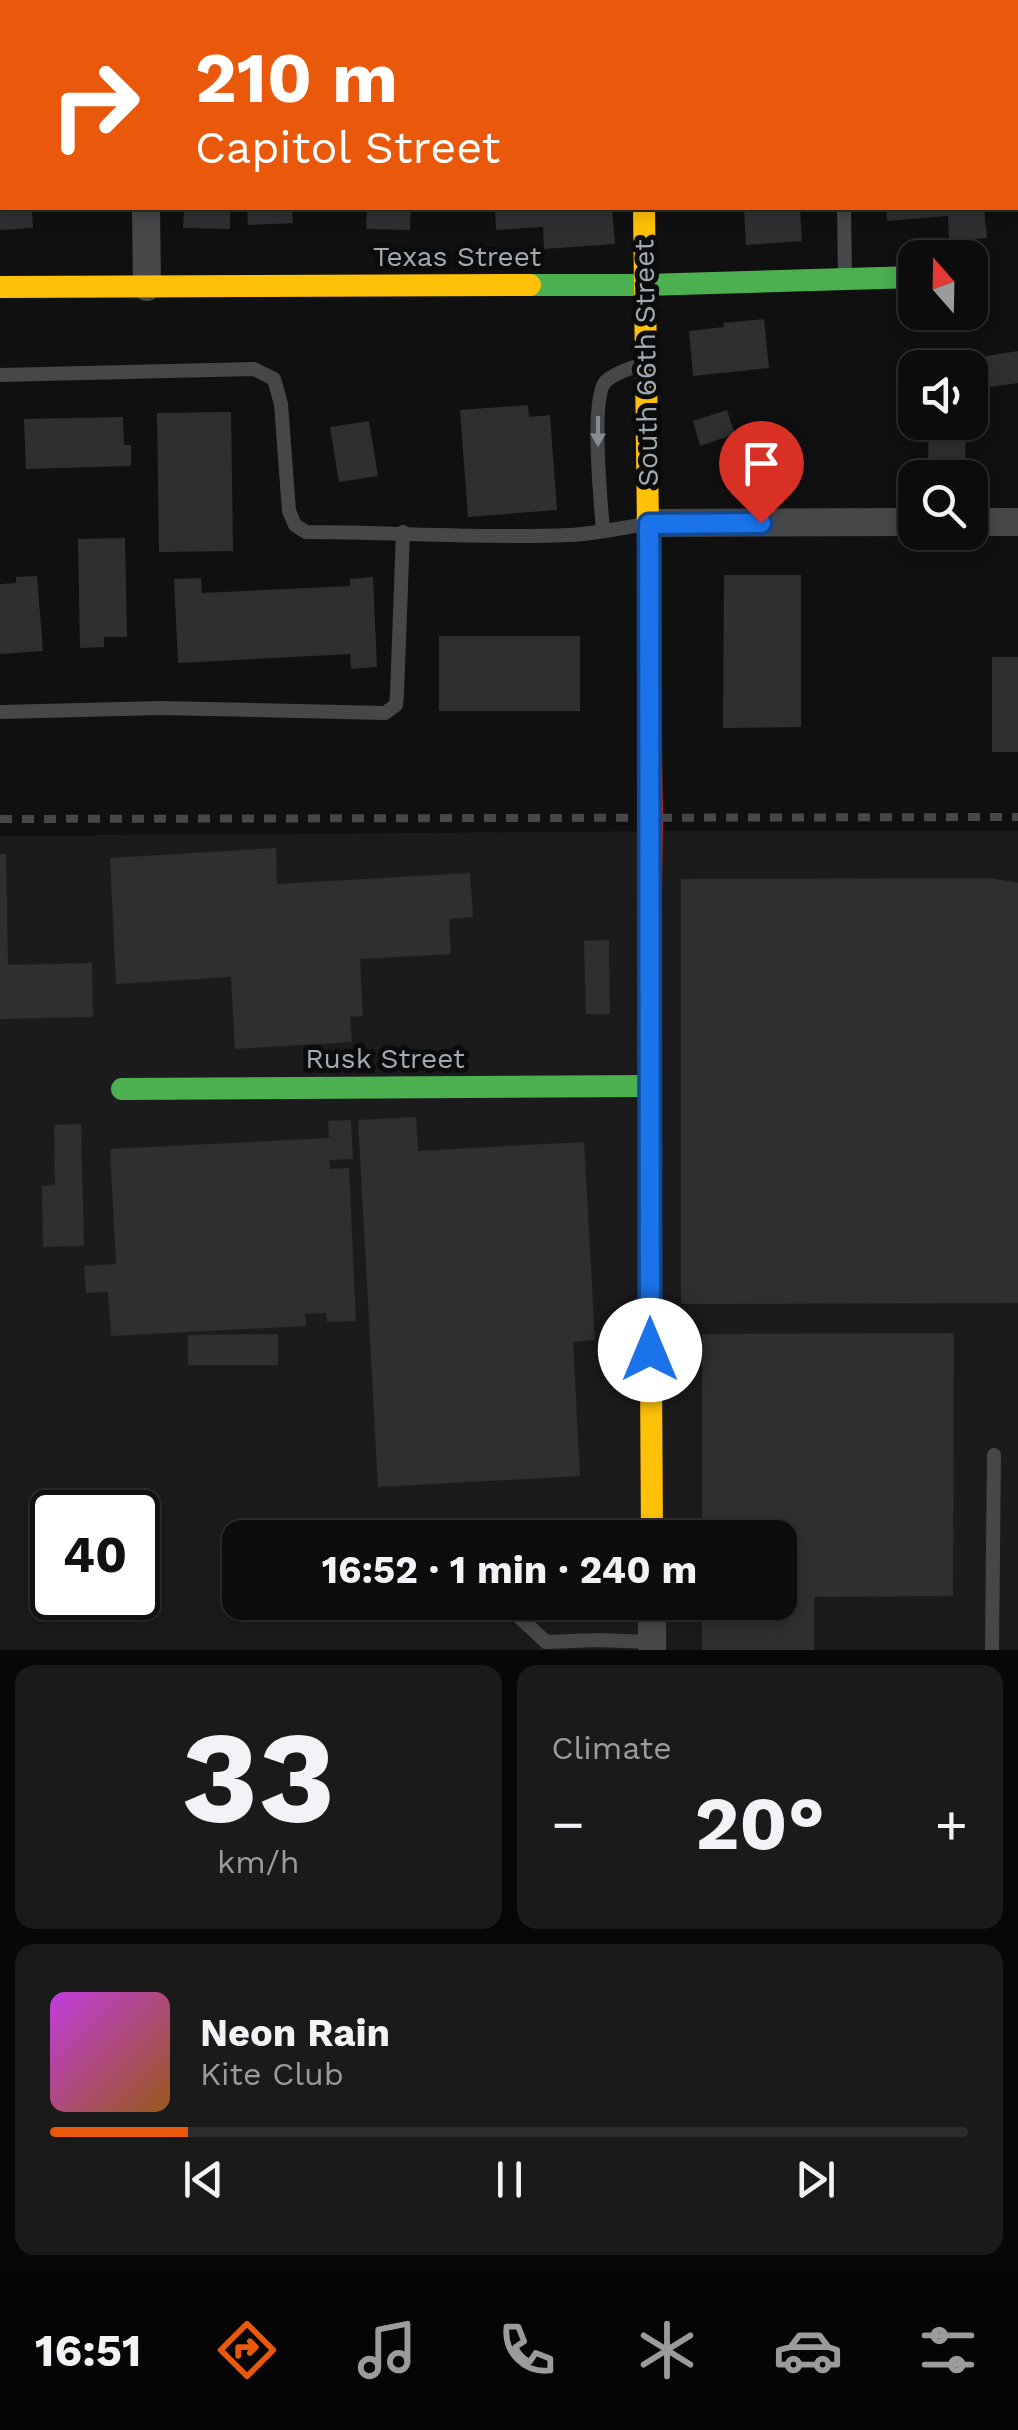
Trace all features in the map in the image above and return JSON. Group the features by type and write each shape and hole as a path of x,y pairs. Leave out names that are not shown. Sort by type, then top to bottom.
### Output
{"street":[{"path":"146,210 147,286"},
{"name":"South 66th Street","path":"644,210 652,817 648,1086 652,1520"},
{"name":"Texas Street","path":"0,288 645,285 898,277"},
{"path":"649,524 898,522"},
{"path":"988,522 1018,522"},
{"name":"Rusk Street","path":"122,1089 648,1086"},
{"path":"652,1620 652,1646"}],"lane":[{"path":"844,210 845,279"},
{"path":"603,530 600,390 608,378 646,362"},
{"path":"0,375 254,369 274,379 281,404 289,512 295,525 306,532 574,535 649,524"},
{"path":"0,712 161,708 385,713 396,705 404,532"},
{"path":"992,1650 994,1454"},
{"path":"522,1620 546,1642 652,1646"}],"shaded area":[{"path":"1018,831 1018,1650 0,1650 0,836"}],"building":[{"path":"0,210 32,210 33,228 0,230"},
{"path":"184,210 230,210 230,229 183,228"},
{"path":"247,210 292,210 293,223 248,225"},
{"path":"367,210 411,210 410,230 366,229"},
{"path":"495,210 612,210 615,244 544,249 543,227 496,230"},
{"path":"744,210 800,210 802,241 746,245"},
{"path":"886,210 984,210 987,238 949,240 948,216 887,221"},
{"path":"764,319 769,368 693,376 689,331"},
{"path":"1018,351 1018,383 990,387 988,356"},
{"path":"528,405 529,417 550,415 557,510 468,517 460,410"},
{"path":"727,410 735,434 700,446 693,421"},
{"path":"231,412 233,551 159,552 157,413"},
{"path":"123,417 124,445 131,445 131,466 26,469 24,419"},
{"path":"369,421 378,476 339,482 330,427"},
{"path":"929,440 966,440 965,460 928,460"},
{"path":"125,538 127,637 104,637 104,647 80,648 78,539"},
{"path":"724,575 801,575 801,727 723,728"},
{"path":"37,576 43,651 0,654 0,584 16,583 16,577"},
{"path":"373,577 377,667 351,669 350,654 178,663 174,579 201,578 202,593 350,586 350,579"},
{"path":"439,636 580,636 580,711 439,711"},
{"path":"992,657 1018,657 1018,752 992,752"},
{"path":"276,848 277,884 470,873 473,917 449,919 451,954 360,959 363,1016 350,1017 352,1042 235,1049 231,977 116,984 110,858"},
{"path":"0,854 6,854 8,965 92,963 93,1017 0,1019"},
{"path":"990,878 1018,883 1018,1303 681,1304 681,879"},
{"path":"609,940 610,1014 586,1014 584,941"},
{"path":"416,1117 418,1151 584,1142 595,1340 573,1342 580,1476 378,1487 358,1120"},
{"path":"351,1120 353,1159 329,1160 330,1169 349,1168 356,1321 327,1322 326,1313 305,1314 306,1326 111,1336 108,1292 86,1293 84,1266 116,1264 110,1149 329,1138 328,1121"},
{"path":"81,1124 84,1246 43,1247 42,1186 55,1185 54,1125"},
{"path":"954,1333 953,1596 814,1597 814,1650 702,1650 702,1620 797,1620 797,1520 702,1520 702,1334"},
{"path":"278,1334 278,1365 188,1365 188,1335"}],"railway":[{"path":"0,819 1018,817"}],"traffic: fast":[{"path":"530,285 898,278"},
{"path":"122,1089 649,1086"}],"traffic: slow":[{"path":"644,210 649,609"},
{"path":"0,287 530,285"},
{"path":"649,1042 652,1520"}],"traffic: jam":[{"path":"649,609 649,1042"}],"route":[{"path":"650,1350 649,524 761,523"}]}
